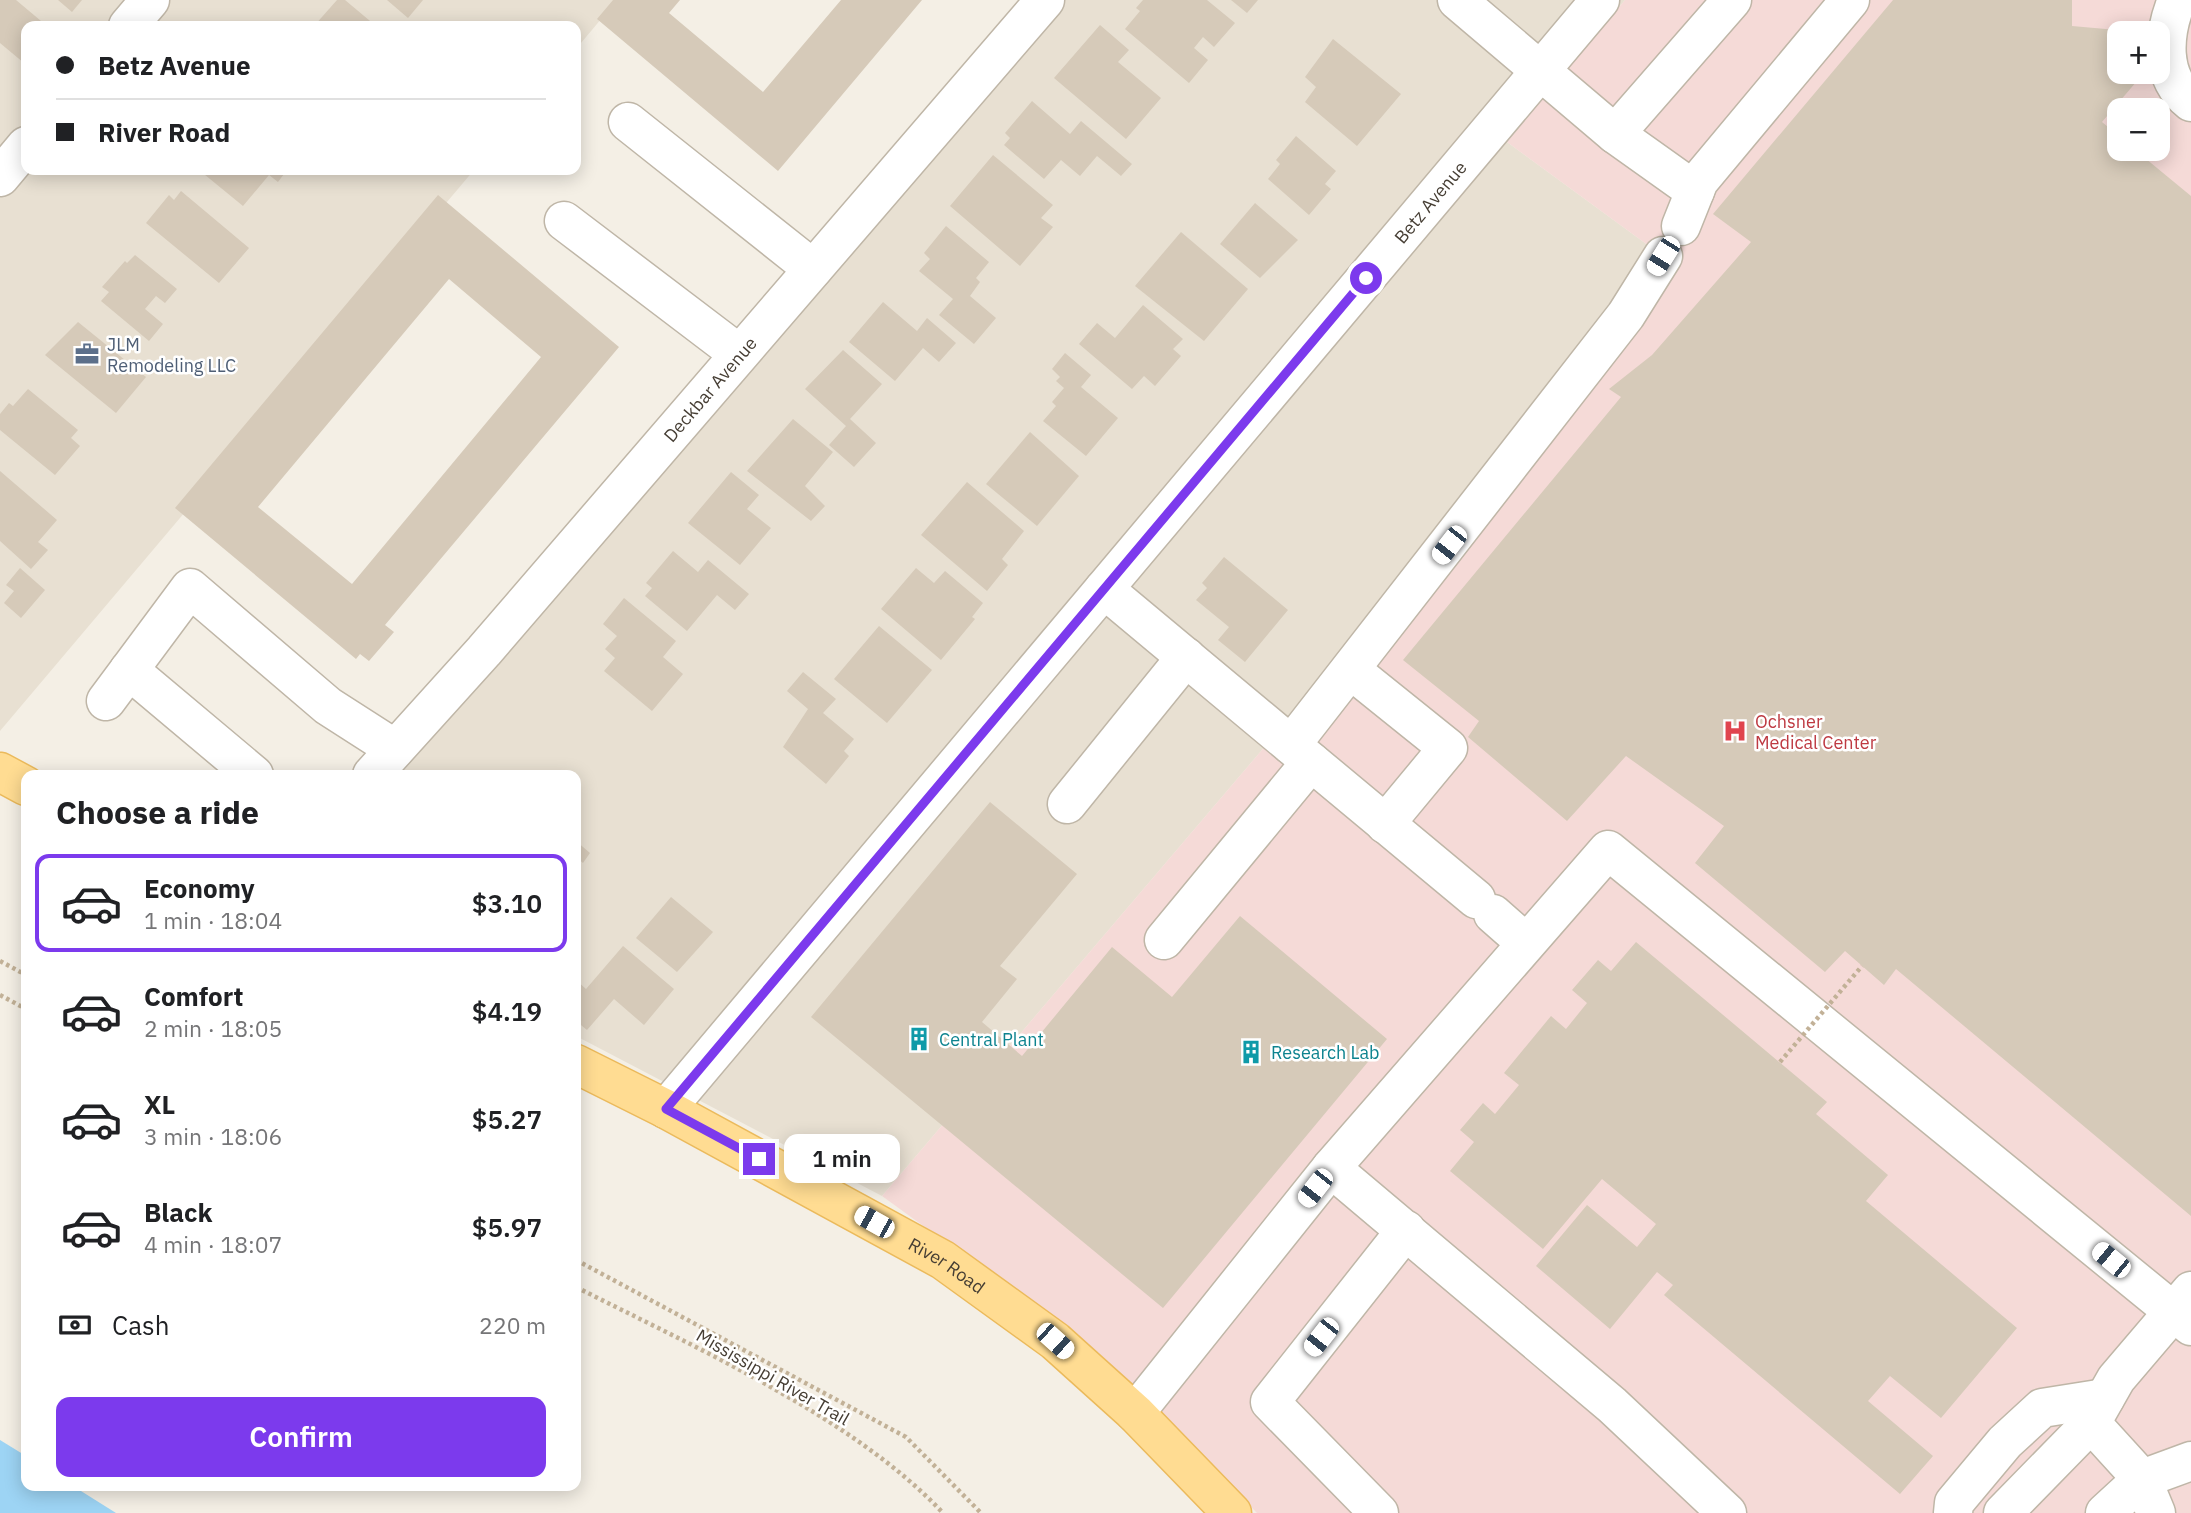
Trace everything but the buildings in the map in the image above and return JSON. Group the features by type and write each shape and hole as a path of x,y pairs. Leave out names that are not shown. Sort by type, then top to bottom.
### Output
{"main road":[{"path":"0,772 21,783"},
{"name":"River Road","path":"581,1066 666,1109 943,1260 1055,1341 1135,1413 1232,1513"}],"street":[{"path":"132,21 150,0"},
{"name":"Deckbar Avenue","path":"384,762 1045,0"},
{"path":"1457,0 1615,134 1695,191"},
{"name":"Betz Avenue","path":"666,1109 1600,0"},
{"path":"1615,134 1732,0"},
{"path":"1164,940 1301,754 1351,670 1626,315 1672,241 1699,181 1850,0"},
{"path":"2176,0 2166,26 2168,66 2178,92 2191,102"},
{"path":"2187,0 2191,3"},
{"path":"628,122 813,269"},
{"path":"0,177 21,152"},
{"path":"564,220 740,354"},
{"path":"106,701 190,588 328,706 384,762"},
{"path":"1104,589 1527,943"},
{"path":"1067,804 1186,657"},
{"path":"130,670 248,770"},
{"path":"1351,670 1448,748 1385,824"},
{"path":"1135,1413 1331,1168 1608,850 2185,1309 2116,1379 2098,1411 2003,1513"},
{"path":"1331,1168 1612,1405 1726,1513"},
{"path":"1379,1513 1270,1402 1406,1230"},
{"path":"1953,1513 1954,1503 2005,1442 2042,1408 2098,1411"},
{"path":"2098,1411 2149,1496"},
{"path":"2105,1513 2149,1496 2191,1461"}],"path":[{"path":"0,961 21,972"},
{"path":"1780,1062 1863,966"},
{"path":"0,995 21,1006"},
{"path":"581,1262 906,1437 981,1513"},
{"name":"Mississippi River Trail","path":"581,1290 745,1373 842,1432 920,1488 943,1513"}],"shaded area":[{"path":"0,0 617,0 581,43 581,21 21,21 21,175 470,175 0,731"},
{"path":"1056,0 1625,0 1507,142 1675,265 882,1196 581,1039 581,770 404,770"},
{"name":"Ochsner Medical Center","path":"1625,0 2191,0 2191,1513 1257,1513 1100,1354 882,1196 1675,265 1507,142"}],"water":[{"path":"0,1440 21,1453 21,1491 81,1491 116,1513 0,1513"}],"place":[{"name":"JLM Remodeling LLC","path":"87,354"},
{"name":"Ochsner Medical Center","path":"1735,731"},
{"name":"Central Plant","path":"919,1039"},
{"name":"Research Lab","path":"1251,1052"}],"route":[{"path":"759,1159 666,1109 1366,278"}]}
